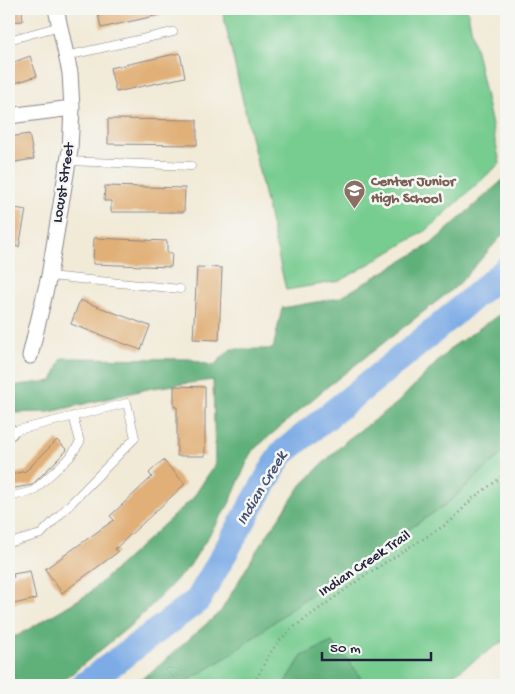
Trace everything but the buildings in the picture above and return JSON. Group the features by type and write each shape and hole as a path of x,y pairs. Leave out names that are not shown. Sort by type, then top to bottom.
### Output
{"street":[{"name":"Locust Street","path":"30,356 50,276 70,150 72,108 70,73 56,9"},
{"path":"9,116 72,108"}],"lane":[{"path":"9,40 60,26"},
{"path":"66,56 173,32"},
{"path":"68,161 191,166"},
{"path":"50,276 180,290"},
{"path":"9,432 127,403 135,438 41,534 9,543"},
{"path":"9,497 33,491 70,458 80,442 73,416"}],"path":[{"name":"Indian Creek Trail","path":"249,685 258,676 268,656 279,641 290,630 364,576 450,522 473,498 506,474"}],"green space":[{"name":"Center Junior High School","path":"222,9 467,9 500,163 427,230 340,281 286,290"},
{"path":"506,177 506,231 458,285 327,387 252,451 229,504 189,567 136,621 58,685 9,685 9,636 17,636 88,594 193,498 215,464 213,380 152,388 50,412 9,413 9,386 52,381 62,358 190,359 213,366 231,349 273,349 282,308 339,298 431,244"},
{"path":"506,310 506,450 448,503 303,600 230,655 181,685 132,685 154,670 221,611 257,550 302,484 347,440 396,404 452,347"},
{"path":"506,450 506,639 438,685 365,685 355,669 332,642 302,656 284,685 181,685 230,655 303,600 448,503"},
{"path":"332,642 355,669 365,685 284,685 302,656"}],"waterway":[{"name":"Indian Creek","path":"84,685 198,600 281,454 429,335 506,269"}],"place":[{"name":"Center Junior High School","path":"355,210"}]}
